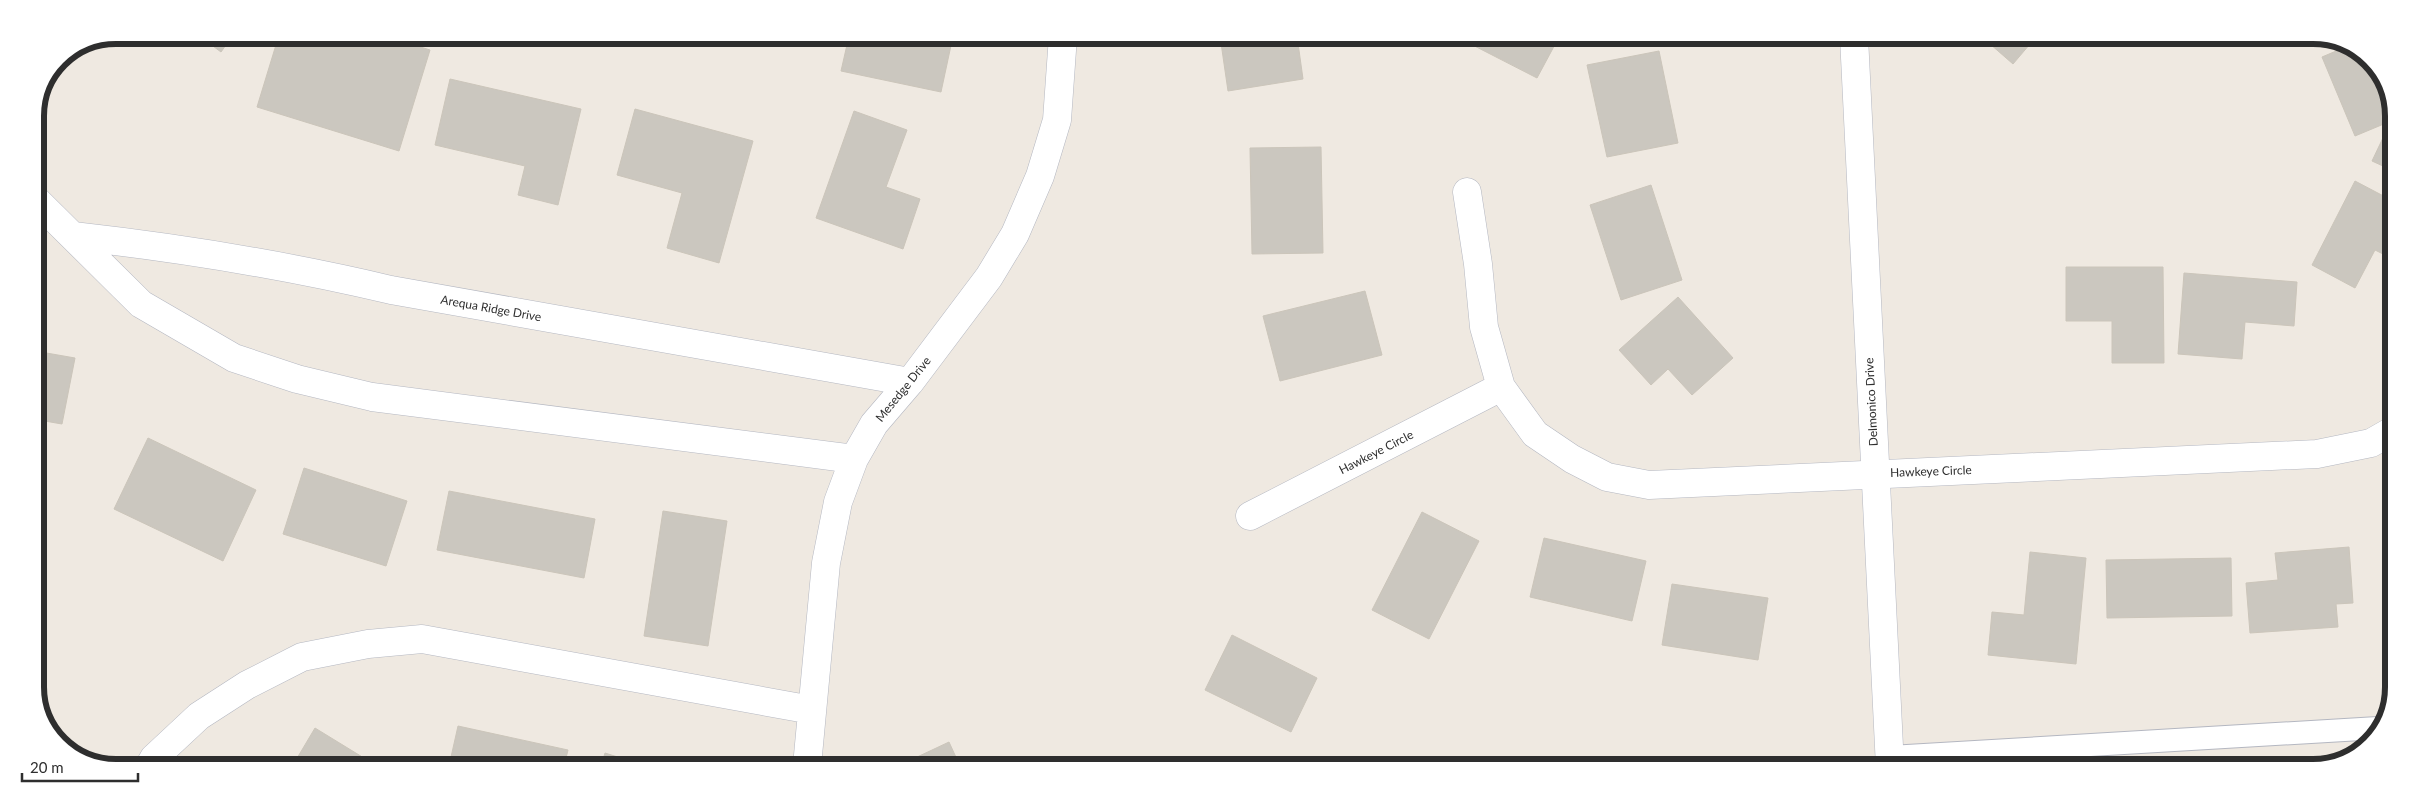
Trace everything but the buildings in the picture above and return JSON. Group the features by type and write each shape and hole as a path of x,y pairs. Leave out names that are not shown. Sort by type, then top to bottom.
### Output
{"street":[{"name":"Mesedge Drive","path":"808,759 826,563 838,502 854,459 874,424 910,382 989,277 1015,234 1040,176 1057,120 1062,44"},
{"name":"Delmonico Drive","path":"1854,44 1890,759"},
{"name":"Hawkeye Circle","path":"1467,192 1484,328 1501,387 1535,434 1572,459 1607,477 1649,485 1875,473 2318,454 2371,443 2385,435"},
{"path":"44,208 141,304 234,358 297,379 372,396 854,459"},
{"name":"Arequa Ridge Drive","path":"73,236 170,247 326,274 391,290 910,382"},
{"name":"Hawkeye Circle","path":"1250,516 1501,387"},
{"path":"153,759 199,716 247,685 302,657 368,644 422,639 812,710"}],"lane":[{"path":"1933,759 2372,728"}]}
